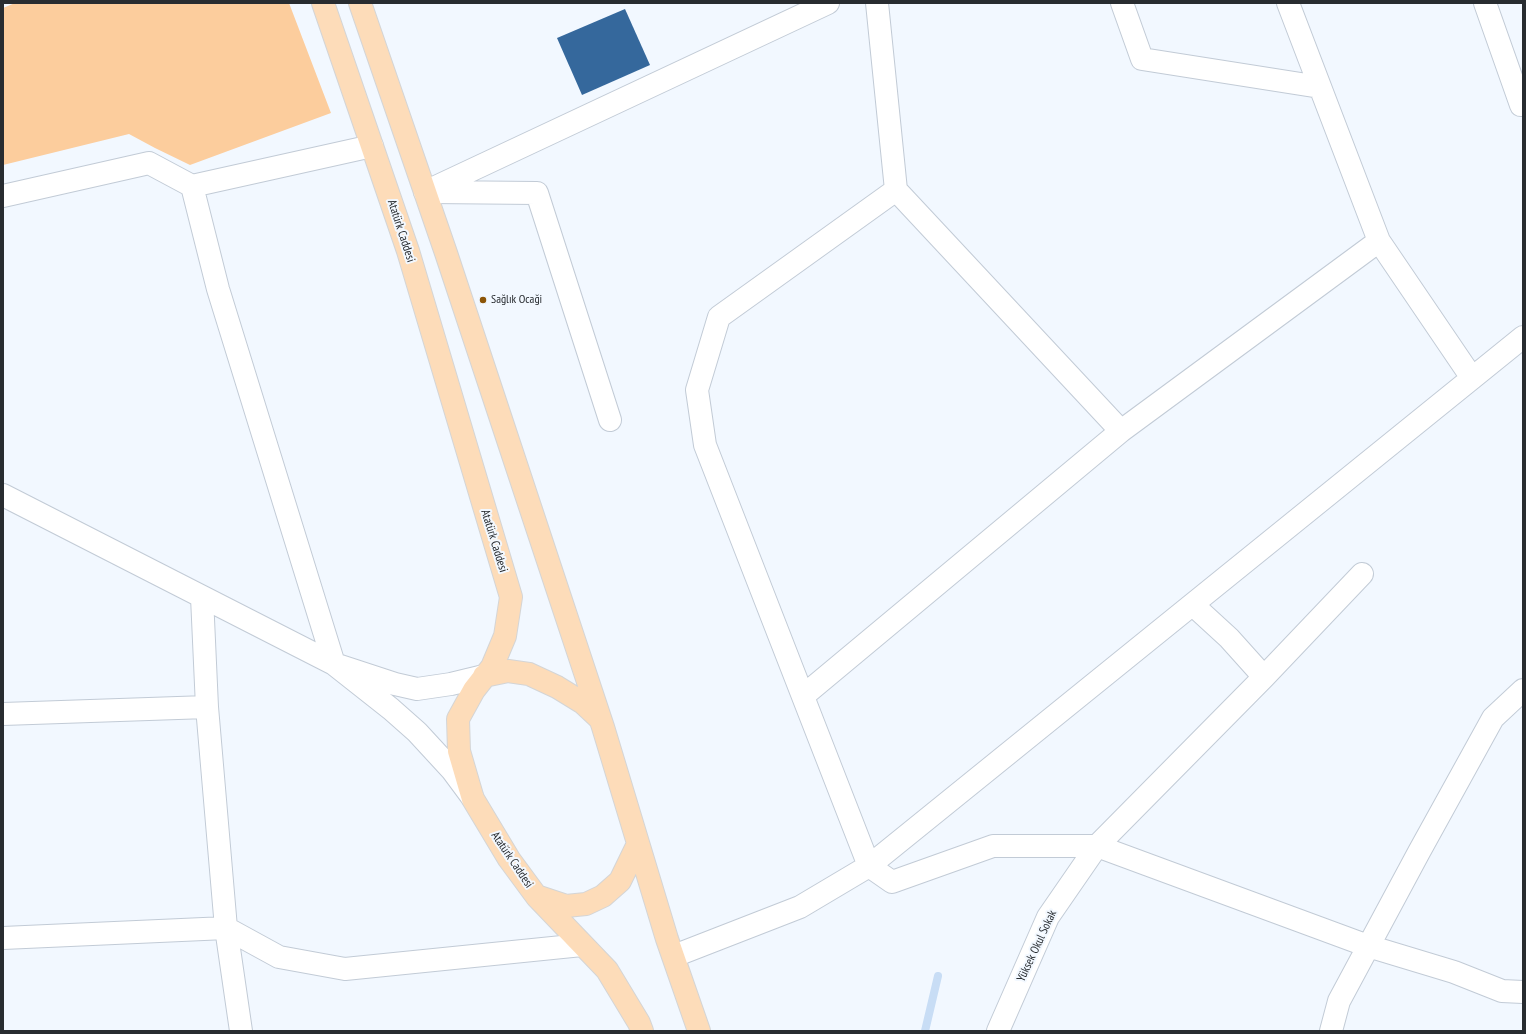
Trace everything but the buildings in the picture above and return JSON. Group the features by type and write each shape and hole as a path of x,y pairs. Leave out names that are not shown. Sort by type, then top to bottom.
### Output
{"main road":[{"name":"Atatürk Caddesi","path":"323,3 408,251 511,597 505,636 492,667 474,690 458,719 459,751 473,799 509,858 538,897 607,970 639,1023 642,1031"},
{"path":"360,3 425,192 600,719 667,939 699,1031"},
{"path":"484,676 508,671 529,674 557,687 582,703 600,719"},
{"path":"538,897 566,906 586,904 603,896 620,881 638,844"}],"street":[{"path":"425,192 828,3"},
{"path":"877,3 896,190 1120,431"},
{"path":"1122,3 1142,59 1320,87"},
{"path":"1288,3 1379,241 1472,378"},
{"path":"1485,3 1521,105 1523,105"},
{"path":"3,196 149,163 192,186 372,146"},
{"path":"192,186 218,289 334,664 379,699 417,732 452,770 473,799"},
{"path":"896,190 719,317 697,390 705,445 869,866 892,882 993,846 1097,846 1368,946 1454,972 1502,991 1523,992"},
{"path":"425,192 537,193 610,420"},
{"path":"803,696 1120,431 1379,241"},
{"path":"674,956 800,907 869,866 1523,337"},
{"path":"3,495 334,664 395,684 417,689 451,684 484,676"},
{"name":"Yüksek Okul Sokak","path":"998,1031 1048,917 1097,846 1264,677 1362,574"},
{"path":"202,597 207,707 226,928 241,1031"},
{"path":"1193,605 1228,638 1264,677"},
{"path":"1331,1031 1339,1001 1493,718 1523,690"},
{"path":"3,714 207,707"},
{"path":"3,938 226,928 279,957 345,969 582,945"}],"shaded area":[{"path":"15,3 289,3 331,113 190,165 129,134 3,165 3,8"}],"waterway":[{"path":"925,1031 938,976"}],"place":[{"name":"Sağlık Ocaği","path":"483,300"}]}
